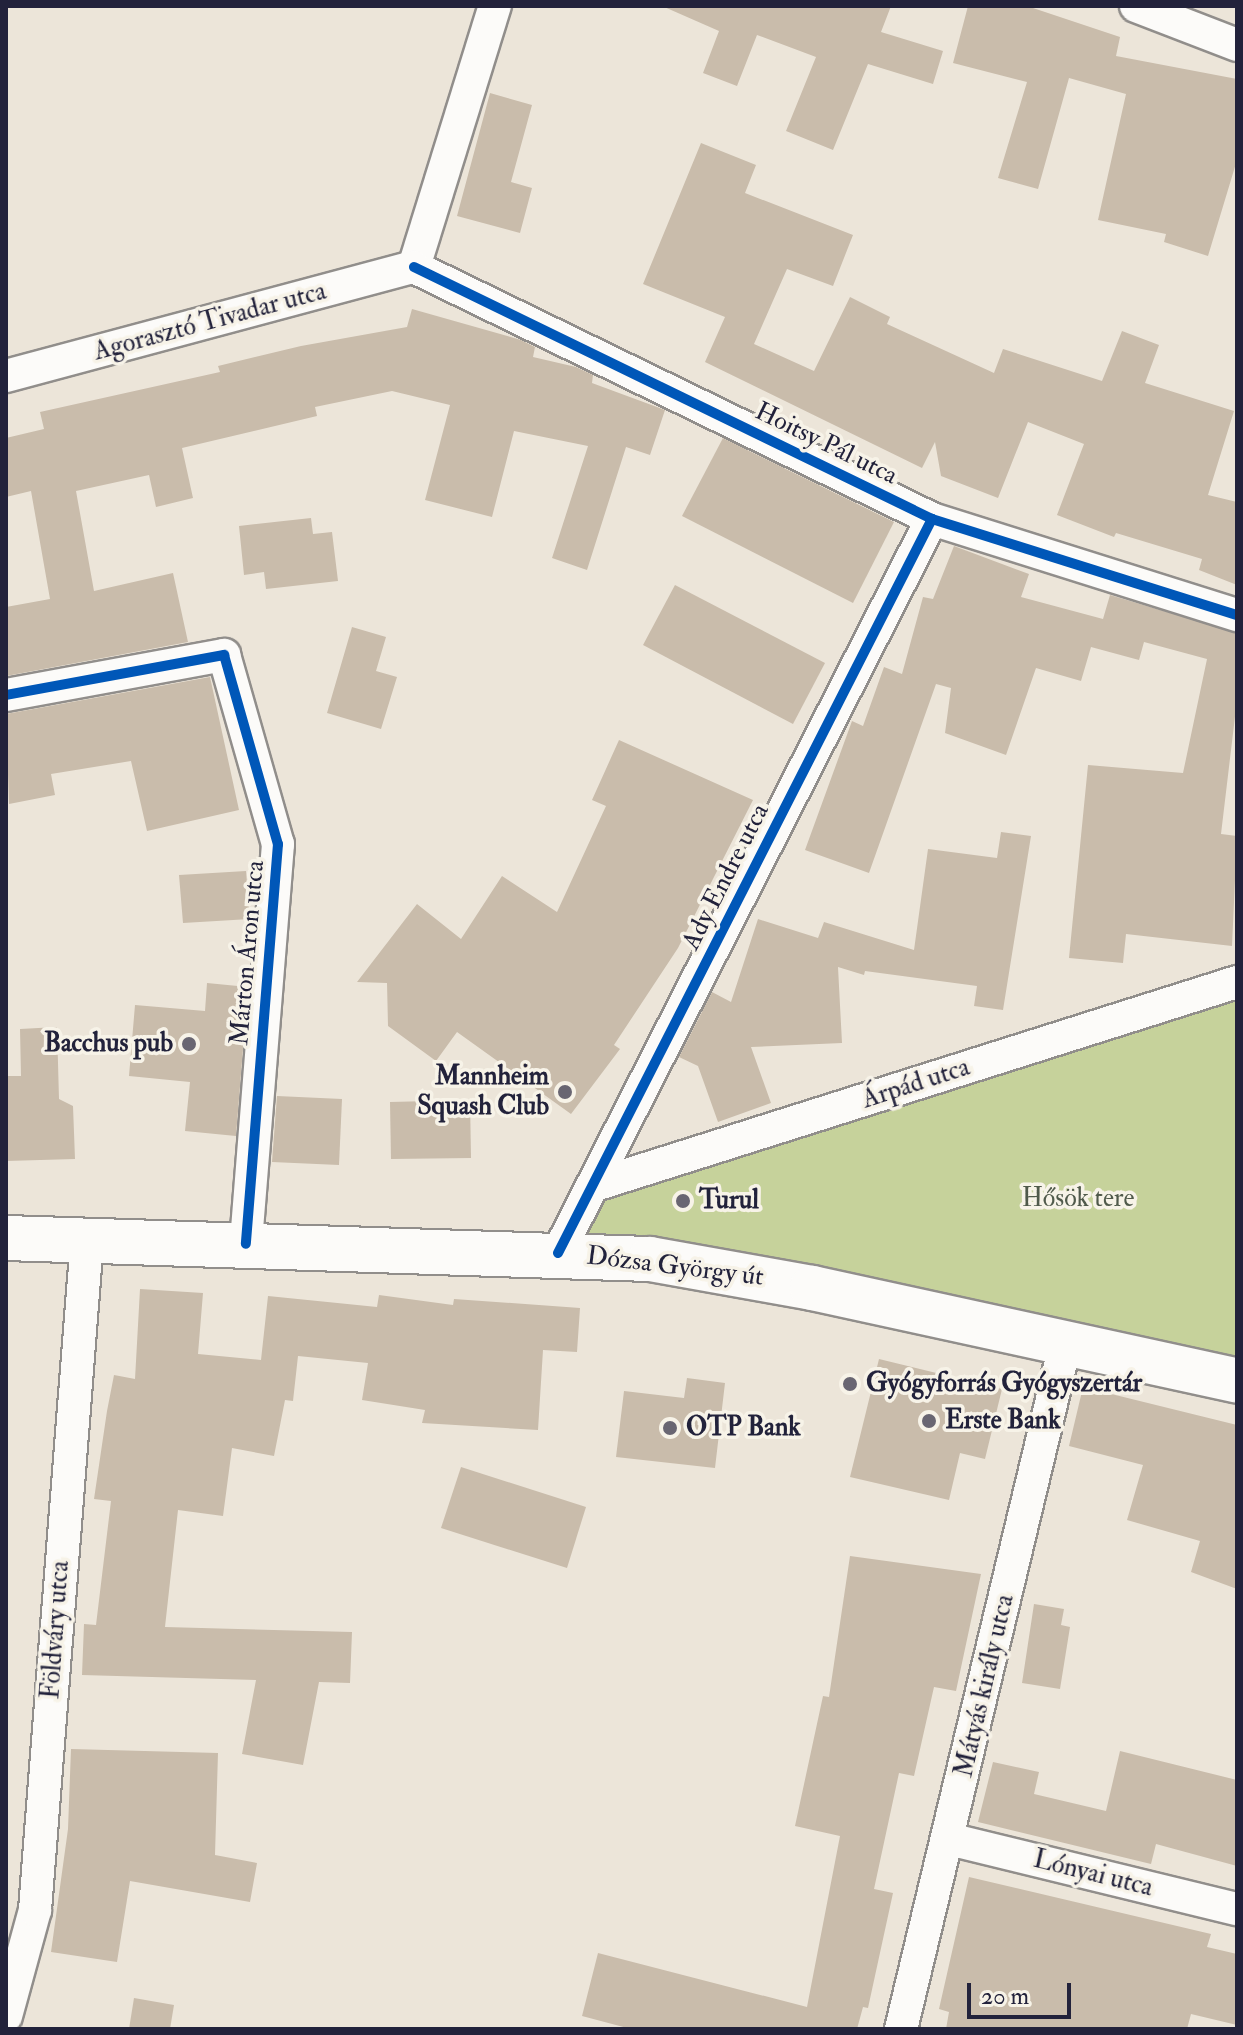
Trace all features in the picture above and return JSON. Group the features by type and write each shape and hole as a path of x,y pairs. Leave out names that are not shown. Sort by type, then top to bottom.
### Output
{"main road":[{"name":"Dózsa György út","path":"6,1238 558,1253 724,1270 1066,1341 1237,1381"}],"street":[{"path":"414,267 495,6"},
{"path":"1136,6 1237,45"},
{"name":"Agorasztó Tivadar utca","path":"6,376 414,267"},
{"name":"Hoitsy Pál utca","path":"414,267 932,519 1237,615"},
{"name":"Ady Endre utca","path":"558,1253 932,519"},
{"name":"Márton Áron utca","path":"6,695 224,655 278,844 246,1244"},
{"name":"Árpád utca","path":"595,1185 1237,982"},
{"name":"Földváry utca","path":"6,2016 35,1910 87,1240"},
{"name":"Mátyás király utca","path":"901,2029 1066,1341"},
{"name":"Lónyai utca","path":"949,1839 1237,1909"}],"green space":[{"name":"Hősök tere","path":"1237,982 1237,1395 558,1253 586,1203"}],"building":[{"path":"662,6 891,6 881,32 943,51 933,84 868,64 833,150 786,131 816,57 757,35 737,86 703,73 719,31"},
{"path":"968,6 1033,8 1120,37 1116,56 1237,79 1237,160 1208,256 1164,242 1166,234 1098,220 1126,94 1069,78 1038,189 998,178 1027,82 953,63"},
{"path":"490,93 532,105 511,182 532,188 520,233 457,216"},
{"path":"701,143 756,165 745,193 853,235 833,286 787,269 754,344 814,371 850,297 890,317 887,324 994,373 1003,349 1102,381 1122,331 1159,345 1145,383 1234,411 1208,495 1237,502 1237,585 1199,570 1202,559 1116,533 1114,537 1057,515 1084,444 1028,422 998,498 941,476 935,442 922,468 705,362 725,317 643,284"},
{"path":"412,309 521,340 535,347 533,357 576,367 593,375 592,383 665,410 650,455 626,447 587,570 552,558 588,446 514,431 492,517 425,500 450,405 392,391 315,407 317,416 182,448 193,498 156,507 149,475 76,491 94,591 173,573 188,642 6,676 6,607 50,599 31,491 6,497 6,438 44,429 40,412 220,372 218,366 301,346 407,327"},
{"path":"723,438 894,522 853,603 682,516"},
{"path":"311,518 313,534 332,532 338,581 266,589 264,572 244,575 239,526"},
{"path":"954,546 1029,574 1021,597 1103,619 1110,595 1237,633 1237,700 1221,834 1237,836 1232,946 1126,934 1123,963 1069,958 1088,765 1183,773 1207,659 1144,642 1139,660 1091,647 1081,681 1036,668 1006,755 945,733 951,688 936,684 869,873 805,850 852,721 863,726 884,667 902,674 923,597 933,599"},
{"path":"675,585 825,663 793,724 643,645"},
{"path":"352,627 386,637 376,671 397,677 381,729 327,713"},
{"path":"210,677 239,810 147,831 131,761 51,774 55,795 9,804 6,714"},
{"path":"619,740 753,800 678,948 614,1045 620,1049 571,1114 457,1032 436,1061 388,1026 387,983 357,982 417,904 461,939 502,876 557,912 606,806 592,800"},
{"path":"1001,832 1031,836 1003,1010 974,1006 977,986 865,971 864,975 838,967 842,1043 751,1047 771,1103 718,1122 698,1066 679,1057 712,992 731,1002 758,919 818,938 824,922 914,950 928,849 997,858"},
{"path":"246,871 250,919 183,923 179,875"},
{"name":"Bacchus pub","path":"207,983 248,987 236,1136 185,1131 190,1082 129,1076 135,1005 205,1011"},
{"path":"57,1027 59,1099 73,1106 75,1159 6,1161 6,1076 21,1076 20,1029"},
{"path":"277,1096 342,1099 339,1165 272,1162"},
{"path":"470,1100 471,1158 391,1159 390,1102"},
{"path":"140,1289 203,1293 198,1354 261,1360 268,1296 377,1307 379,1295 453,1305 454,1299 580,1308 577,1352 543,1350 538,1430 422,1423 425,1410 362,1400 368,1363 298,1356 293,1401 285,1400 274,1456 232,1448 223,1516 178,1510 165,1627 352,1632 350,1683 319,1682 303,1765 242,1754 256,1680 82,1675 84,1624 96,1625 111,1501 94,1499 107,1411 114,1375 135,1379"},
{"name":"Erste Bank","path":"879,1359 1002,1389 985,1459 960,1453 949,1500 850,1477"},
{"name":"OTP Bank","path":"687,1378 725,1383 715,1468 616,1457 624,1391 684,1398"},
{"path":"1083,1387 1237,1425 1237,1589 1191,1572 1200,1541 1127,1520 1143,1465 1069,1446"},
{"path":"461,1467 586,1507 567,1568 441,1528"},
{"path":"850,1556 981,1574 956,1691 934,1687 914,1776 899,1773 874,1889 893,1893 868,2008 863,2007 857,2029 631,2029 582,2016 598,1953 807,2007 840,1836 795,1826 823,1696 829,1697"},
{"path":"1034,1604 1064,1609 1061,1625 1070,1627 1060,1689 1022,1683"},
{"path":"71,1749 218,1753 215,1855 257,1863 250,1902 130,1881 117,1962 51,1952 68,1829"},
{"path":"1120,1751 1237,1780 1237,1866 1156,1844 1151,1864 978,1822 993,1762 1039,1772 1034,1794 1106,1811"},
{"path":"969,1877 1211,1934 1207,1947 1237,1954 1237,2025 1191,2014 1187,2029 946,2029 949,2012 939,2009"},
{"path":"134,1998 174,2005 170,2029 129,2029"}],"cycle path":[{"path":"414,267 932,519 1237,615"},
{"path":"558,1253 932,519"},
{"path":"6,695 224,655 278,844 246,1244"}],"place":[{"name":"Bacchus pub","path":"189,1044"},
{"name":"Mannheim Squash Club","path":"565,1092"},
{"name":"Turul","path":"683,1201"},
{"name":"Gyógyforrás Gyógyszertár","path":"850,1384"},
{"name":"Erste Bank","path":"929,1421"},
{"name":"OTP Bank","path":"670,1428"}]}
